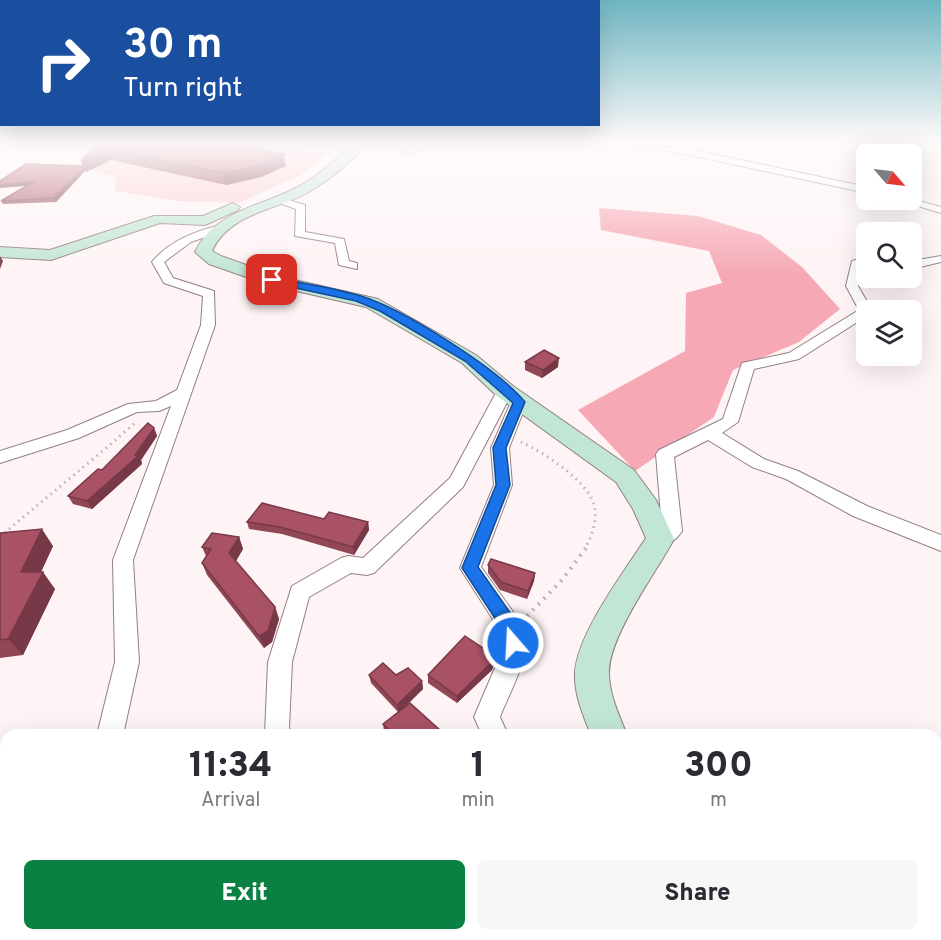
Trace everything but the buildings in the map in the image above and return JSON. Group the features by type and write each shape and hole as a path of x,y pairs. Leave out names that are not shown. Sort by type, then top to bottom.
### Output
{"main road":[{"path":"302,188 255,209 221,228 206,242 203,252 215,260 272,280 372,303 469,359 512,397 625,476 646,507 660,539 608,629 593,663 596,705 606,729"},
{"path":"0,252 51,255 159,219 205,220 230,206 255,209"}],"street":[{"path":"279,200 301,207 299,234 304,237 340,241 343,263 353,266"},
{"path":"922,205 941,210"},
{"path":"111,729 127,662 123,560 208,325 210,294 168,280 158,262 168,251 197,234 221,228"},
{"path":"922,263 941,259"},
{"path":"660,539 672,531 665,454 730,422 747,366 794,356 866,311 852,286 856,263"},
{"path":"0,457 73,434 134,407 159,406 183,393"},
{"path":"492,729 487,717 512,656 513,630 470,568 503,485 500,448 512,397"},
{"path":"276,729 280,662 300,592 348,564 367,567 457,482 512,397"},
{"path":"708,432 758,463 792,476 860,512 941,543"}],"path":[{"path":"0,537 135,424 142,407"},
{"path":"504,435 561,466 582,486 594,506 594,531 581,557 513,630"}],"shaded area":[{"path":"115,188 272,188 238,203 179,201 115,191"},
{"path":"599,208 698,216 761,235 802,267 840,309 799,342 733,370 714,417 635,471 578,410 685,351 686,293 722,283 709,251 601,230"}],"route":[{"path":"272,280 372,303 469,359 519,402 500,448 503,485 470,568 513,630 513,643"}]}
